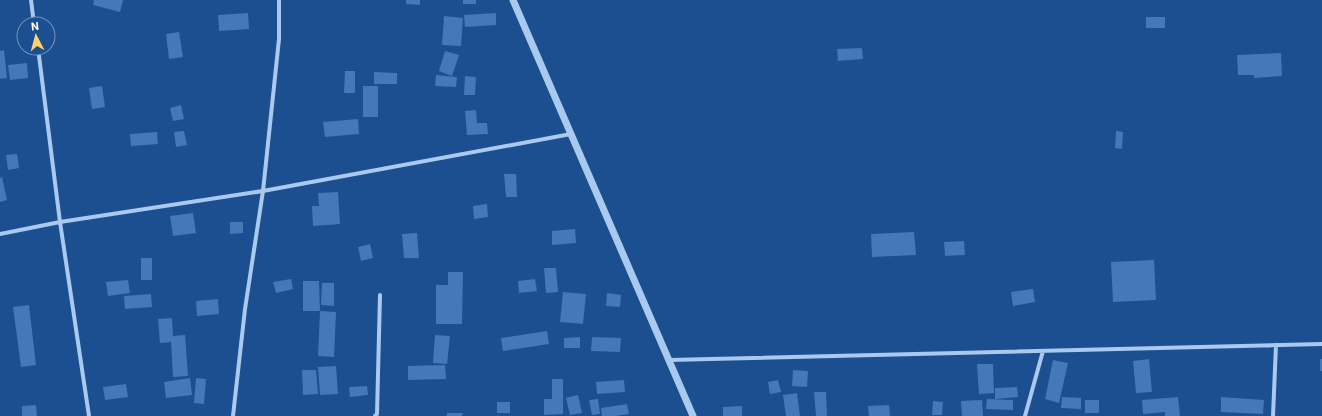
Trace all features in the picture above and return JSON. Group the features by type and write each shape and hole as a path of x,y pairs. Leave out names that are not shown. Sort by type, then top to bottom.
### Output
{"street":[{"path":"31,0 33,16"},
{"path":"233,416 245,309 263,191 279,39 279,0"},
{"path":"513,0 694,416"},
{"path":"39,56 60,222 89,416"},
{"path":"0,234 60,222 263,191 572,134"},
{"path":"375,416 377,414 380,295"},
{"path":"669,360 1322,344"},
{"path":"1273,416 1276,345"},
{"path":"1025,416 1043,351"}],"building":[{"path":"94,0 123,0 120,12 93,5"},
{"path":"406,0 420,0 420,5 406,4"},
{"path":"463,0 476,0 476,4 463,4"},
{"path":"248,13 249,29 219,31 218,15"},
{"path":"496,13 496,25 465,27 464,15"},
{"path":"444,16 463,18 461,46 442,45"},
{"path":"1146,17 1165,17 1165,28 1146,28"},
{"path":"179,32 183,57 169,59 166,34"},
{"path":"862,48 863,59 838,61 837,49"},
{"path":"4,50 7,78 0,79 0,51"},
{"path":"445,51 459,55 452,76 439,71"},
{"path":"1281,53 1282,76 1254,78 1254,75 1238,75 1237,55"},
{"path":"27,63 28,78 10,80 8,65"},
{"path":"345,71 355,71 355,93 344,93"},
{"path":"374,72 397,73 397,84 374,84"},
{"path":"436,75 457,77 456,87 435,86"},
{"path":"465,76 476,77 475,95 464,95"},
{"path":"102,86 105,107 92,109 89,88"},
{"path":"363,86 378,86 378,117 363,117"},
{"path":"181,105 184,119 173,121 170,108"},
{"path":"476,110 477,123 487,123 488,134 467,135 465,111"},
{"path":"358,119 359,134 325,137 323,122"},
{"path":"184,131 187,145 176,147 174,132"},
{"path":"1116,131 1123,132 1122,149 1115,148"},
{"path":"157,132 158,144 131,146 130,134"},
{"path":"17,154 19,168 8,170 6,155"},
{"path":"504,174 516,174 517,197 506,197"},
{"path":"2,177 7,200 0,202 0,178"},
{"path":"338,192 340,224 313,226 312,206 319,206 318,193"},
{"path":"487,204 488,217 474,219 473,206"},
{"path":"193,213 196,233 173,236 170,216"},
{"path":"230,222 243,222 243,233 230,234"},
{"path":"575,229 576,243 552,245 552,231"},
{"path":"914,232 916,255 872,257 871,234"},
{"path":"417,233 419,258 404,258 402,234"},
{"path":"964,241 965,255 945,256 944,242"},
{"path":"370,244 373,258 361,261 358,247"},
{"path":"141,258 152,258 152,280 141,280"},
{"path":"1154,260 1156,300 1113,302 1111,262"},
{"path":"544,268 556,268 558,292 546,293"},
{"path":"448,272 463,272 462,324 436,324 436,285 448,285"},
{"path":"291,279 293,289 276,293 273,282"},
{"path":"535,279 537,291 519,293 518,281"},
{"path":"128,280 130,293 108,296 106,282"},
{"path":"303,281 319,281 320,311 303,311"},
{"path":"322,283 334,283 334,306 321,305"},
{"path":"1033,289 1035,302 1013,306 1011,292"},
{"path":"563,292 586,294 583,324 560,322"},
{"path":"607,293 621,295 620,307 606,306"},
{"path":"151,294 152,307 125,309 124,296"},
{"path":"218,299 219,314 197,316 196,301"},
{"path":"29,305 36,365 21,367 13,307"},
{"path":"320,311 336,312 334,357 318,356"},
{"path":"172,318 173,336 185,335 188,376 173,377 171,342 160,343 158,319"},
{"path":"547,331 549,344 503,351 501,338"},
{"path":"435,335 450,336 447,364 433,363"},
{"path":"580,337 580,348 564,348 564,338"},
{"path":"592,337 621,338 620,352 591,351"},
{"path":"1149,359 1152,392 1136,393 1133,361"},
{"path":"1320,359 1322,359 1322,371 1320,371"},
{"path":"1053,360 1068,363 1059,403 1045,399"},
{"path":"977,364 993,364 994,393 979,394"},
{"path":"445,365 446,379 408,380 408,366"},
{"path":"336,366 338,394 320,395 318,367"},
{"path":"302,370 316,370 318,394 303,395"},
{"path":"793,370 808,371 807,387 792,386"},
{"path":"190,378 192,395 166,398 164,382"},
{"path":"196,378 206,379 204,404 194,403"},
{"path":"552,379 563,379 563,414 544,415 544,399 552,399"},
{"path":"624,380 625,392 597,394 596,382"},
{"path":"778,380 781,392 770,394 768,382"},
{"path":"126,384 128,397 105,400 103,387"},
{"path":"367,386 368,395 350,397 349,387"},
{"path":"1017,387 1018,397 995,399 995,388"},
{"path":"814,392 826,392 827,416 816,416"},
{"path":"797,393 800,416 786,416 783,395"},
{"path":"578,395 582,413 570,415 566,398"},
{"path":"1062,397 1081,398 1081,409 1061,408"},
{"path":"1178,397 1180,416 1165,416 1165,412 1143,414 1142,400"},
{"path":"1221,397 1264,400 1263,414 1221,412"},
{"path":"598,399 600,414 592,415 589,400"},
{"path":"987,399 1013,400 1013,410 986,409"},
{"path":"982,400 983,416 962,416 961,401"},
{"path":"1085,400 1099,400 1099,413 1085,413"},
{"path":"933,401 943,402 942,415 932,415"},
{"path":"497,402 510,402 510,413 497,413"},
{"path":"627,404 629,414 602,416 601,408"},
{"path":"36,405 37,416 22,416 22,406"},
{"path":"889,405 890,416 869,416 868,406"},
{"path":"742,406 742,416 723,416 723,407"},
{"path":"447,413 463,413 462,416 447,416"}]}
